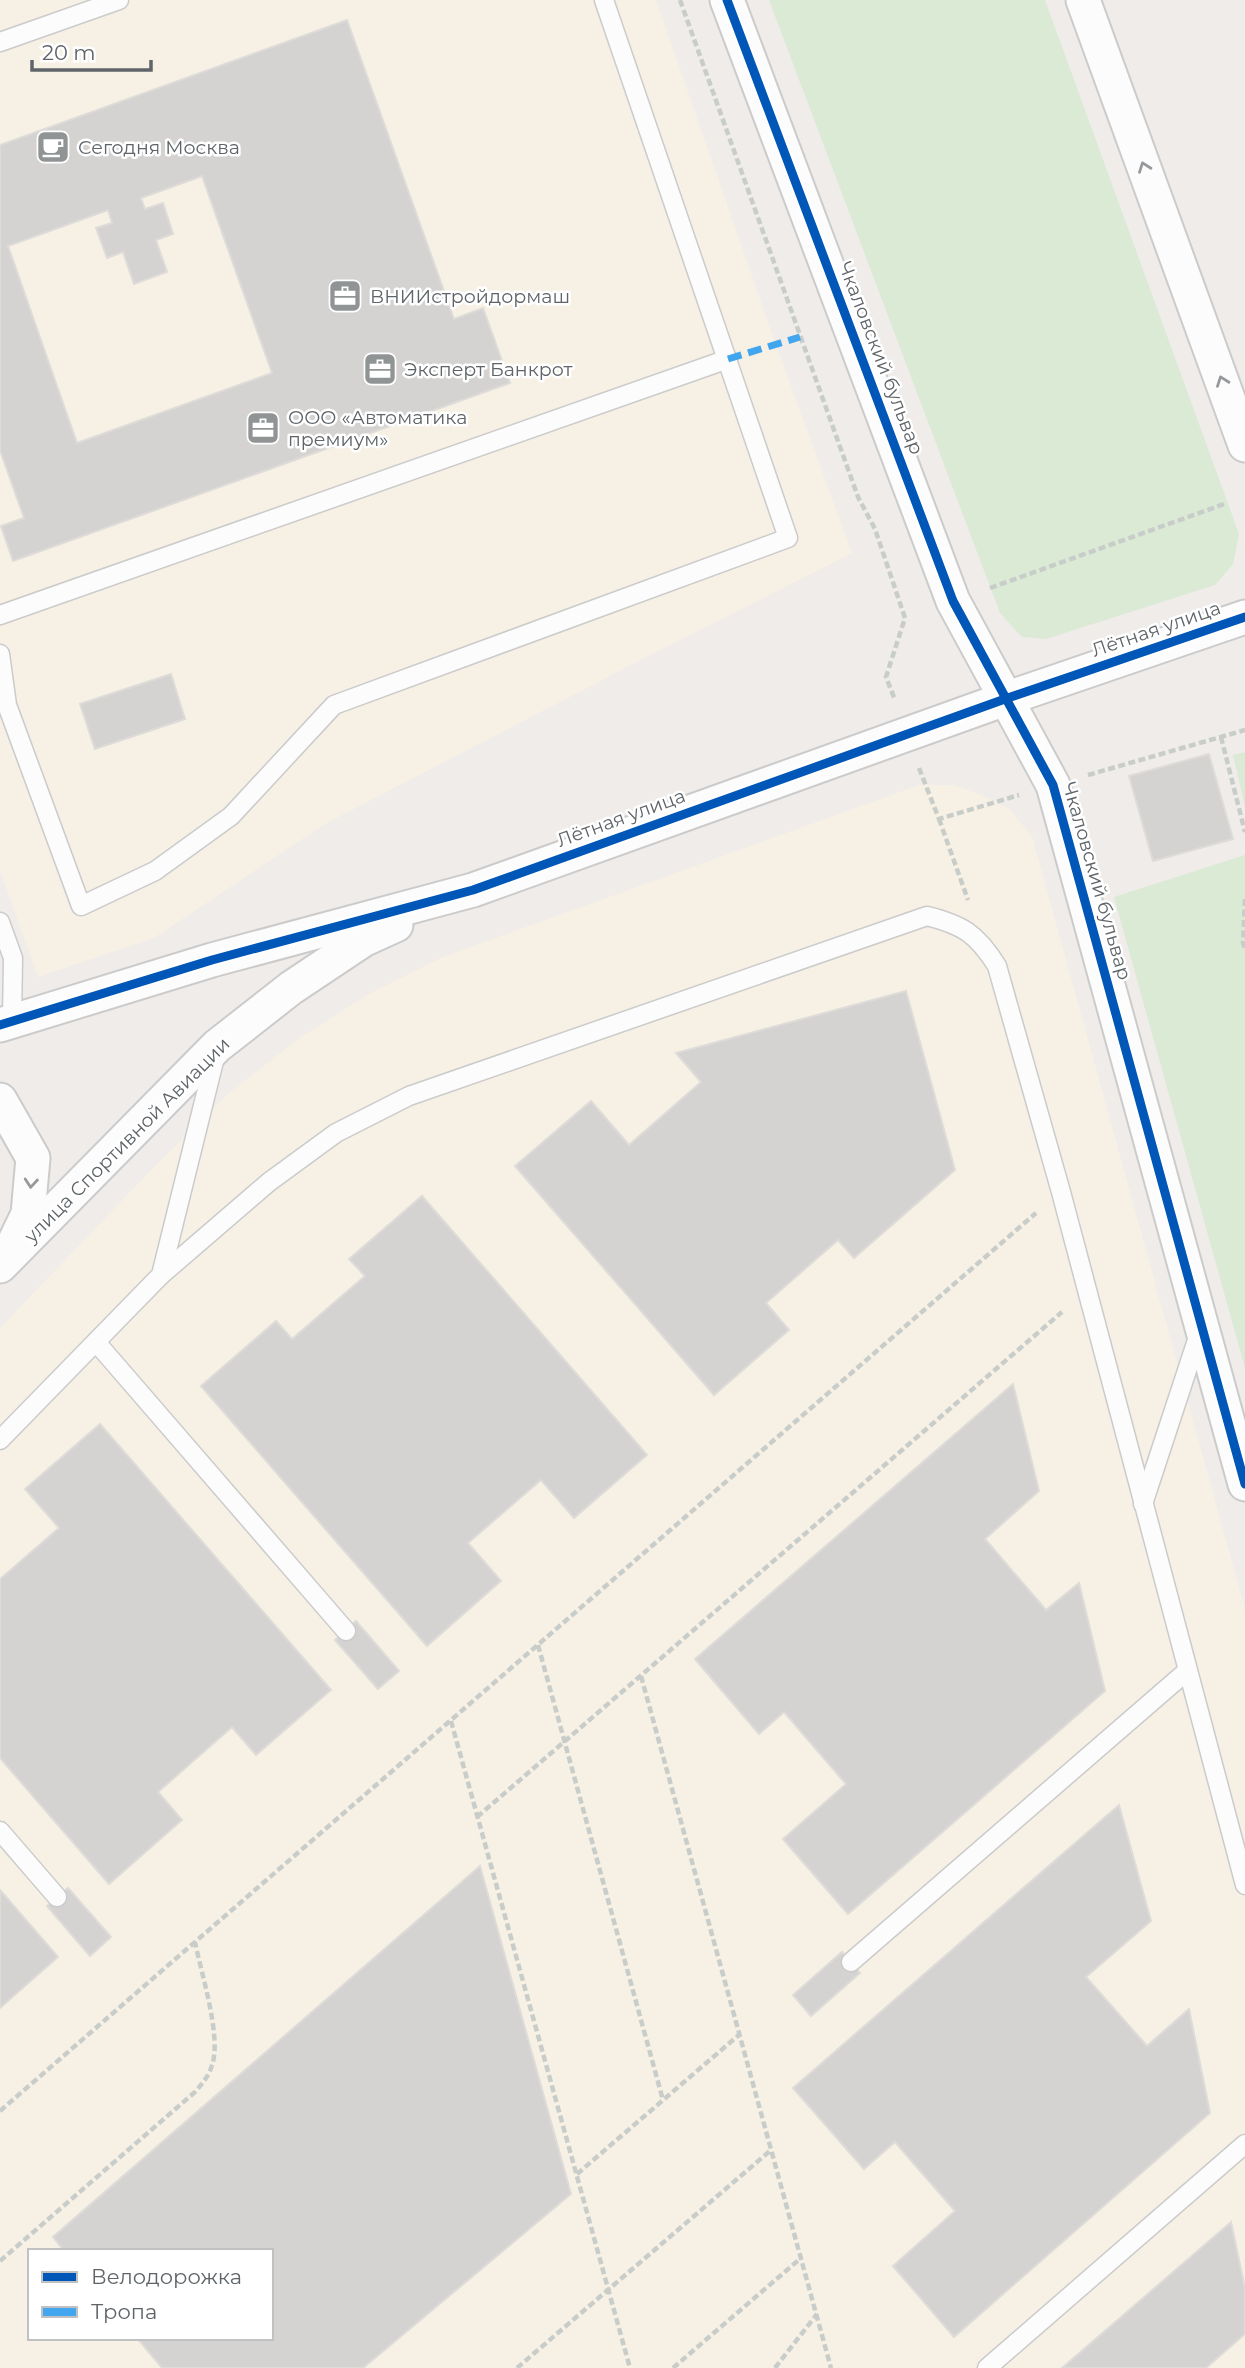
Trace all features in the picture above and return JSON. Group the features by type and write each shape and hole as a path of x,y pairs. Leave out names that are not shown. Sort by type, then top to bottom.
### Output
{"street":[{"name":"Чкаловский бульвар","path":"727,0 953,601 1054,785 1245,1484"},
{"path":"1083,0 1245,445"},
{"name":"Лётная улица","path":"6,1023 212,960 473,890 1005,699 1245,617"},
{"name":"улица Спортивной Авиации","path":"3,1264 218,1046 291,988 363,940 473,890"},
{"path":"0,1100 33,1158 28,1214 3,1264"}],"lane":[{"path":"0,42 119,0"},
{"path":"0,654 7,705 81,906 155,871 230,816 334,705 788,538 604,0"},
{"path":"0,615 728,359"},
{"path":"0,1440 161,1275 217,1224 336,1133 408,1096 927,916 953,923 971,932 986,948 997,966 1061,1192 1245,1885"},
{"path":"0,922 13,958 6,1023"},
{"path":"161,1275 218,1046"},
{"path":"1143,1503 1202,1325"},
{"path":"96,1342 346,1630"},
{"path":"851,1962 1187,1671"},
{"path":"0,1831 57,1897"},
{"path":"987,2368 1245,2144"}],"path":[{"path":"680,0 858,497 875,529 905,618"},
{"path":"990,588 1227,503"},
{"path":"1221,737 1245,832"},
{"path":"939,819 986,948"},
{"path":"1245,899 1245,949"},
{"path":"0,2111 1061,1192"},
{"path":"477,1817 1087,1291"},
{"path":"538,1644 663,2100"},
{"path":"641,1676 831,2368"},
{"path":"451,1721 630,2368"},
{"path":"0,2261 195,2092 207,2077 213,2063 216,2043 194,1942"},
{"path":"577,2174 740,2034"},
{"path":"517,2368 771,2150"},
{"path":"673,2368 801,2258"},
{"path":"775,2368 817,2314"}],"shaded area":[{"path":"0,0 656,0 776,345 852,553 325,824 154,938 38,977 0,871"},
{"path":"919,785 954,785 981,795 1008,808 1032,836 1245,1609 1245,2368 0,2368 0,1328 152,1169 230,1092 301,1037 367,995 443,957"}],"green space":[{"path":"769,0 1045,0 1239,534 1233,564 1215,585 1046,639 1022,637 1000,613"},
{"path":"1245,752 1245,807 1233,755"},
{"path":"1245,855 1245,1368 1114,897"}],"building":[{"name":"ВНИИстройдормаш","path":"347,20 454,319 483,308 510,383 13,561 1,526 24,518 0,450 0,145","holes":["202,176 272,373 77,443 8,246 108,210 112,223 96,228 107,258 123,252 134,284 167,272 156,240 173,234 163,203 145,209 141,198"]},
{"path":"171,674 185,719 95,749 80,704"},
{"path":"1209,754 1233,839 1153,861 1129,776"},
{"path":"906,991 955,1170 854,1258 838,1240 766,1303 789,1330 714,1395 515,1166 591,1101 629,1145 701,1082 676,1053"},
{"path":"422,1196 647,1455 574,1518 541,1480 468,1543 501,1581 427,1646 201,1386 276,1321 292,1339 365,1276 349,1259"},
{"path":"1013,1384 1039,1491 985,1539 1046,1610 1079,1583 1105,1691 848,1914 783,1839 846,1784 784,1712 759,1734 695,1659"},
{"path":"100,1424 331,1690 256,1755 232,1727 158,1792 182,1820 109,1884 0,1758 0,1579 59,1528 25,1489"},
{"path":"356,1621 399,1671 378,1689 335,1640"},
{"path":"1119,1805 1151,1921 1086,1977 1147,2046 1189,2009 1210,2113 954,2337 893,2266 955,2211 895,2142 864,2169 793,2088"},
{"path":"480,1866 571,2194 363,2368 162,2368 139,2340 273,2340 273,2249 62,2249 53,2237"},
{"path":"68,1888 111,1937 90,1956 47,1906"},
{"path":"0,1890 58,1957 0,2008"},
{"path":"842,1952 860,1973 811,2016 793,1995"},
{"path":"1231,2222 1245,2288 1245,2334 1206,2368 1062,2368"}],"marked path":[{"path":"728,359 800,337"}],"cycle path":[{"path":"727,0 953,601 1053,785 1245,1484"},
{"path":"0,1025 212,960 473,890 1005,699 1245,617"}],"place":[{"name":"Сегодня Москва","path":"53,147"},
{"name":"ВНИИстройдормаш","path":"345,296"},
{"name":"Эксперт Банкрот","path":"380,369"},
{"name":"ООО «Автоматика премиум»","path":"263,428"}]}
